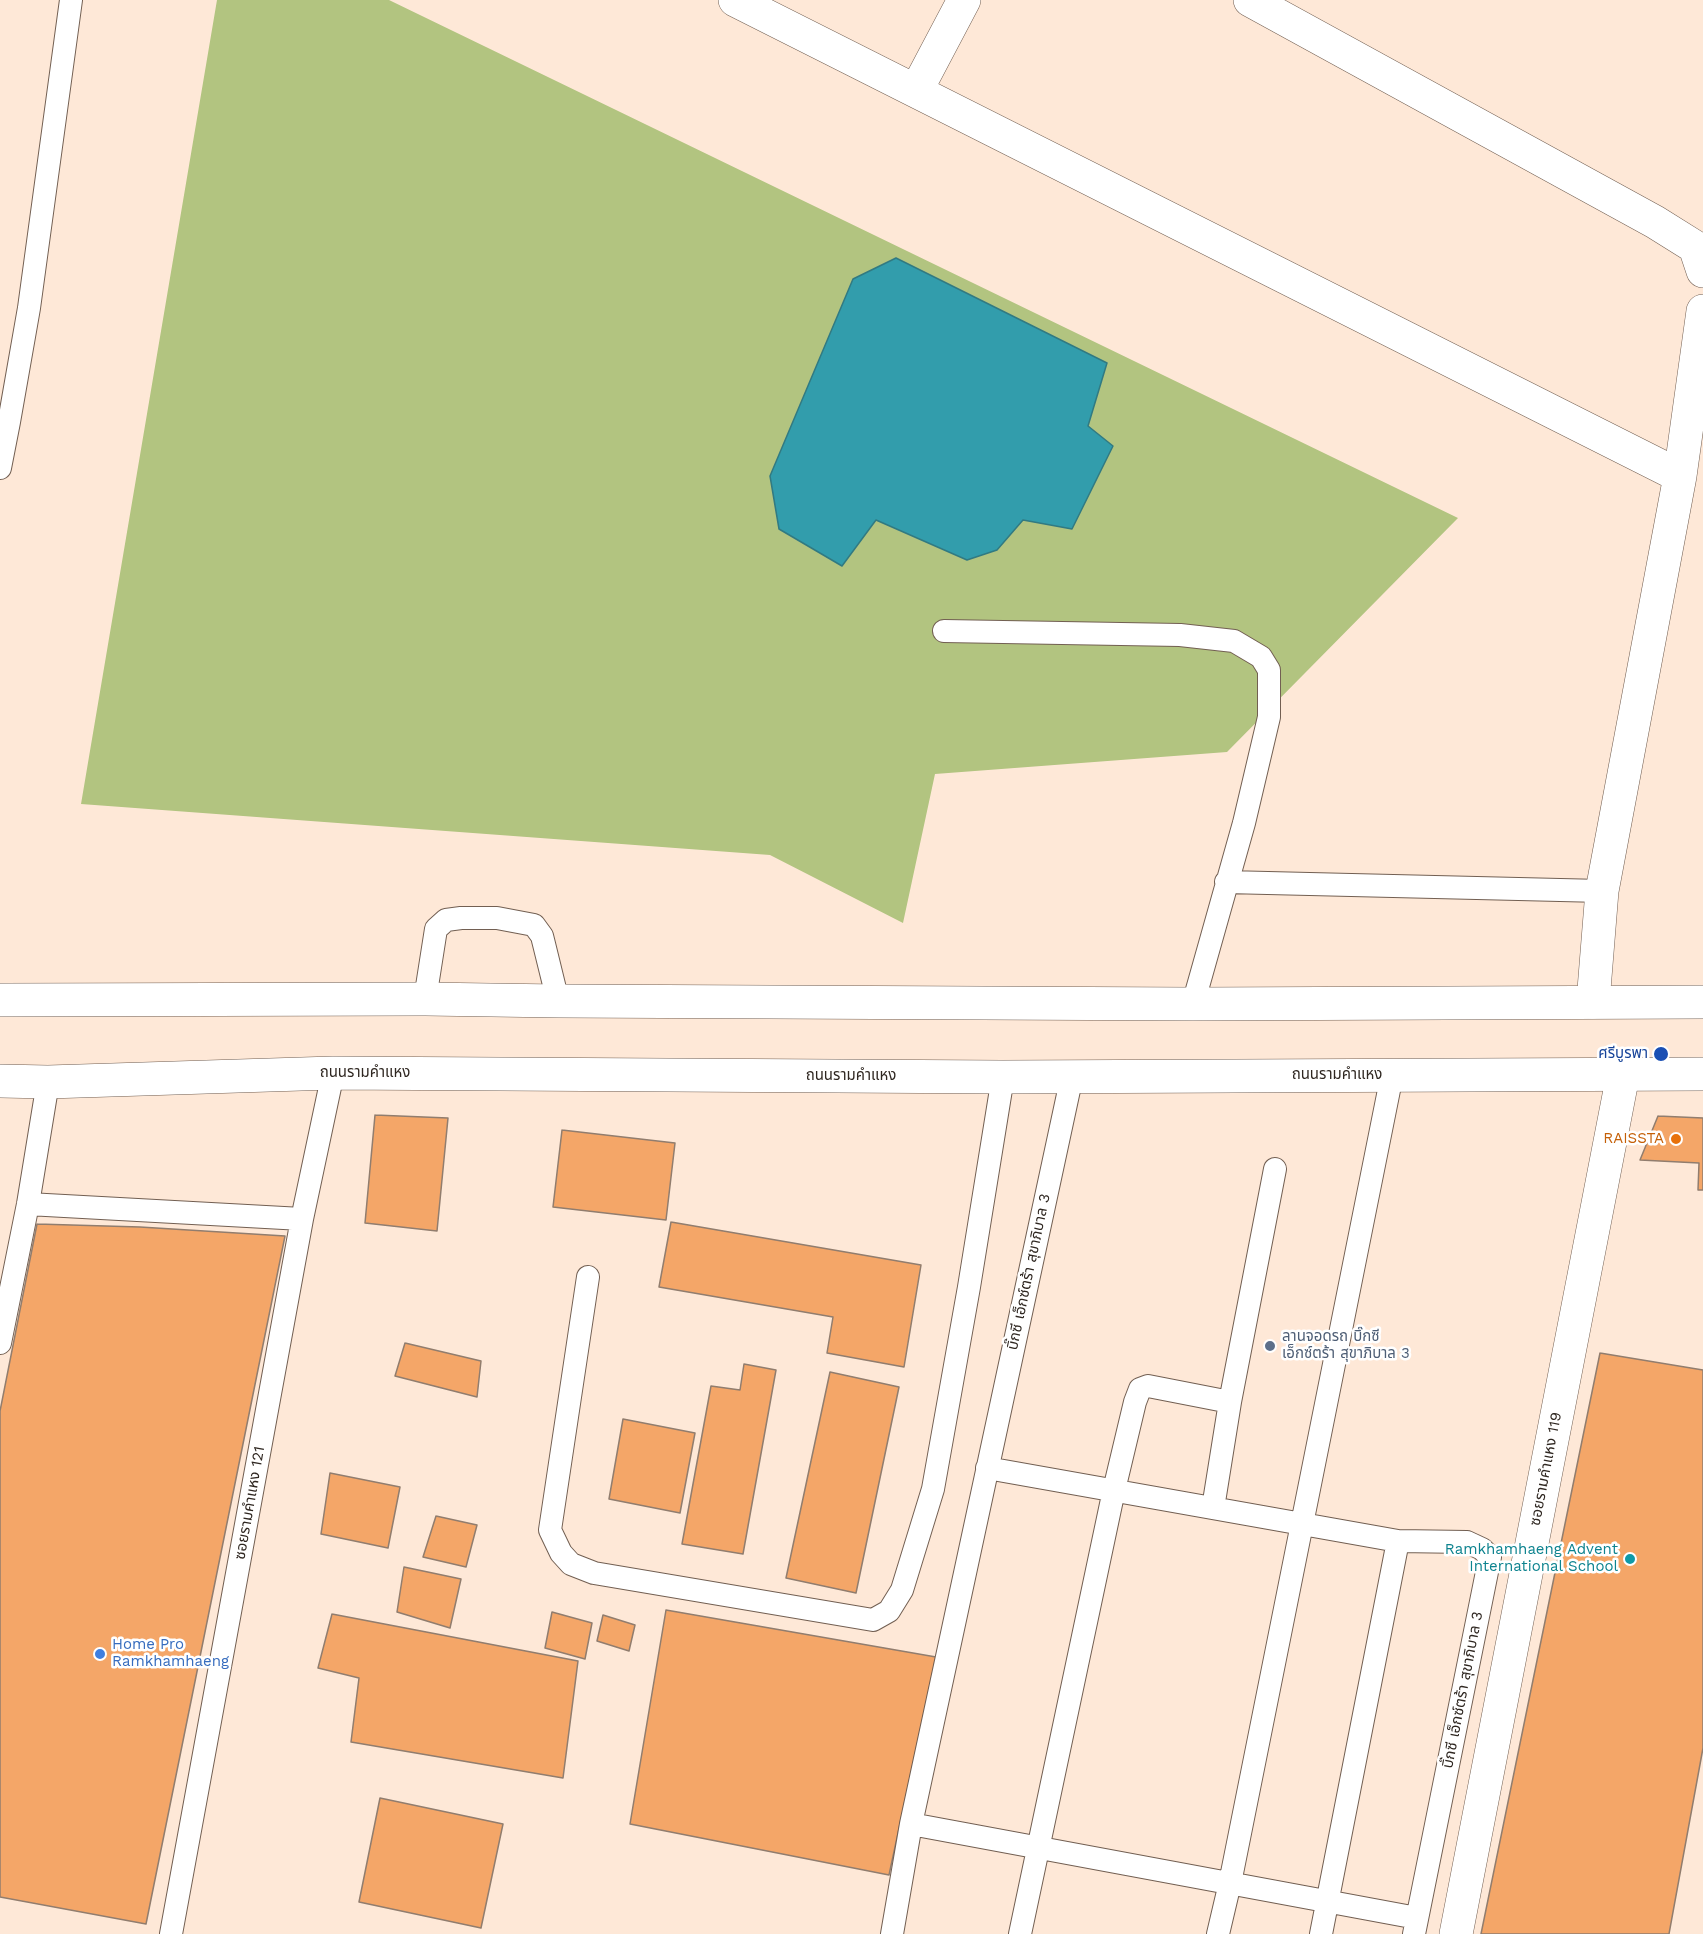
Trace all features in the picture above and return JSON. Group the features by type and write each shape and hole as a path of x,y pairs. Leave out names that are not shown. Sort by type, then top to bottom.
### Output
{"main road":[{"path":"735,0 1680,476"},
{"path":"916,91 964,0"},
{"path":"1250,0 1655,222 1695,247 1703,271"},
{"path":"1593,1002 1602,891 1680,476 1703,311"},
{"path":"0,1000 425,999 1193,1004 1703,1002"},
{"name":"ถนนรามคำแหง","path":"0,1081 48,1082 333,1073 1003,1077 1703,1074"},
{"name":"ซอยรามคำแหง 119","path":"1456,1934 1623,1075"}],"lane":[{"path":"0,468 28,308 71,0"},
{"path":"944,631 1180,635 1234,641 1261,657 1269,670 1269,717 1244,823 1193,1004"},
{"path":"1226,882 1602,891"},
{"path":"425,999 436,929 446,920 497,918 534,925 542,936 558,1001"},
{"name":"ซอยรามคำแหง 121","path":"171,1934 302,1219 333,1073"},
{"path":"1218,1934 1392,1075"},
{"name":"บิ๊กซี เอ็กซ์ตร้า สุขาภิบาล 3","path":"892,1934 911,1824 1072,1076"},
{"path":"588,1277 550,1530 561,1553 571,1564 594,1573 873,1620 889,1611 902,1590 933,1489 1003,1077"},
{"path":"0,1343 28,1204 48,1082"},
{"path":"1213,1508 1230,1402 1275,1169"},
{"path":"28,1204 302,1219"},
{"path":"1020,1934 1114,1490 1140,1389 1148,1386 1230,1402"},
{"name":"บิ๊กซี เอ็กซ์ตร้า สุขาภิบาล 3","path":"911,1824 1328,1902 1416,1926 1490,1557 1482,1549 1467,1542 1398,1541 987,1468"},
{"path":"1321,1934 1398,1541"}],"green space":[{"path":"217,0 389,0 1458,518 1227,752 935,774 903,923 770,855 81,804"}],"water":[{"path":"896,258 1107,363 1088,426 1113,446 1072,529 1023,520 997,550 967,560 876,520 842,566 779,529 770,476 853,279"}],"building":[{"path":"375,1115 448,1118 437,1231 365,1223"},
{"name":"RAISSTA","path":"1658,1116 1703,1118 1703,1190 1698,1190 1699,1163 1640,1160"},
{"path":"562,1130 675,1143 666,1220 553,1207"},
{"path":"671,1222 921,1265 904,1367 827,1353 833,1317 659,1287"},
{"name":"Home Pro Ramkhamhaeng","path":"37,1224 140,1227 285,1236 146,1924 0,1897 0,1411"},
{"path":"405,1343 481,1361 477,1397 395,1376"},
{"name":"Ramkhamhaeng Advent International School","path":"1600,1353 1703,1370 1703,1748 1669,1934 1481,1934"},
{"path":"744,1364 776,1370 743,1554 682,1544 711,1386 740,1390"},
{"path":"830,1372 899,1387 856,1593 786,1578"},
{"path":"623,1419 695,1433 680,1513 609,1499"},
{"path":"330,1473 400,1487 388,1548 321,1534"},
{"path":"436,1516 477,1525 466,1567 423,1557"},
{"path":"404,1567 461,1579 450,1628 397,1612"},
{"path":"666,1610 936,1657 889,1875 630,1824"},
{"path":"552,1612 592,1623 585,1659 545,1648"},
{"path":"332,1614 578,1661 563,1778 351,1742 359,1678 318,1668"},
{"path":"603,1615 635,1625 629,1651 597,1641"},
{"path":"380,1798 503,1824 481,1928 359,1902"}],"place":[{"name":"ศรีบูรพา","path":"1661,1054"},
{"name":"RAISSTA","path":"1676,1139"},
{"name":"ลานจอดรถ บิ๊กซี เอ็กซ์ตร้า สุขาภิบาล 3","path":"1270,1346"},
{"name":"Ramkhamhaeng Advent International School","path":"1630,1559"},
{"name":"Home Pro Ramkhamhaeng","path":"100,1654"}]}
